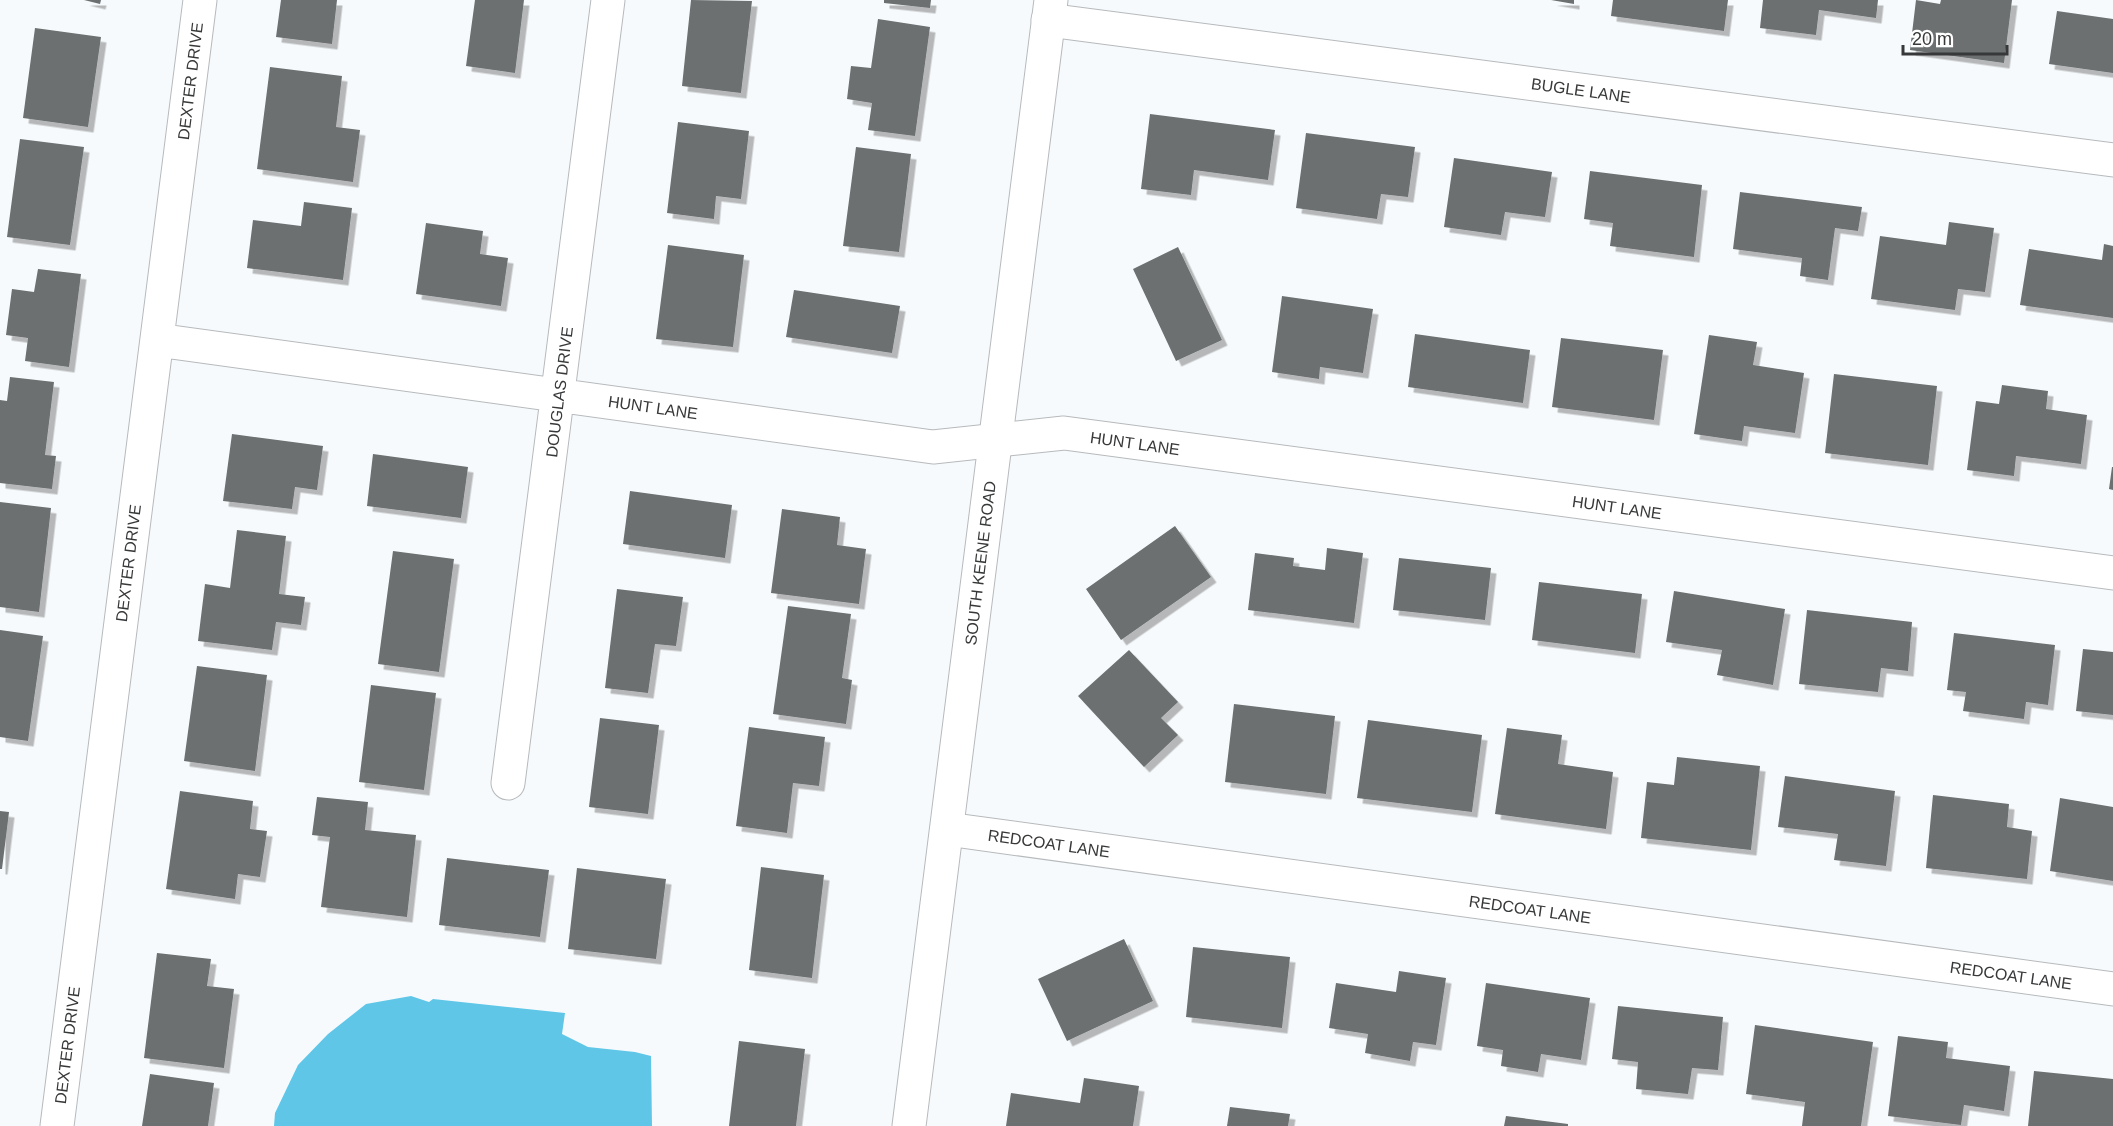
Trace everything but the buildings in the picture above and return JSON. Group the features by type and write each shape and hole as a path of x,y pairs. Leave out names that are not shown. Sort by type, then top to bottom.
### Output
{"street":[{"name":"DEXTER DRIVE","path":"57,1126 200,0"},
{"name":"DOUGLAS DRIVE","path":"508,783 608,0"},
{"name":"BUGLE LANE","path":"1050,10 2113,160"},
{"name":"SOUTH KEENE ROAD","path":"909,1126 1050,10"},
{"name":"HUNT LANE","path":"157,340 559,393 933,447 995,439 1064,434 2113,573"},
{"name":"REDCOAT LANE","path":"947,829 2113,989"}],"water":[{"path":"411,996 429,1002 433,999 565,1013 562,1034 588,1047 651,1056 652,1126 274,1126 275,1113 298,1065 328,1034 366,1004"}]}
